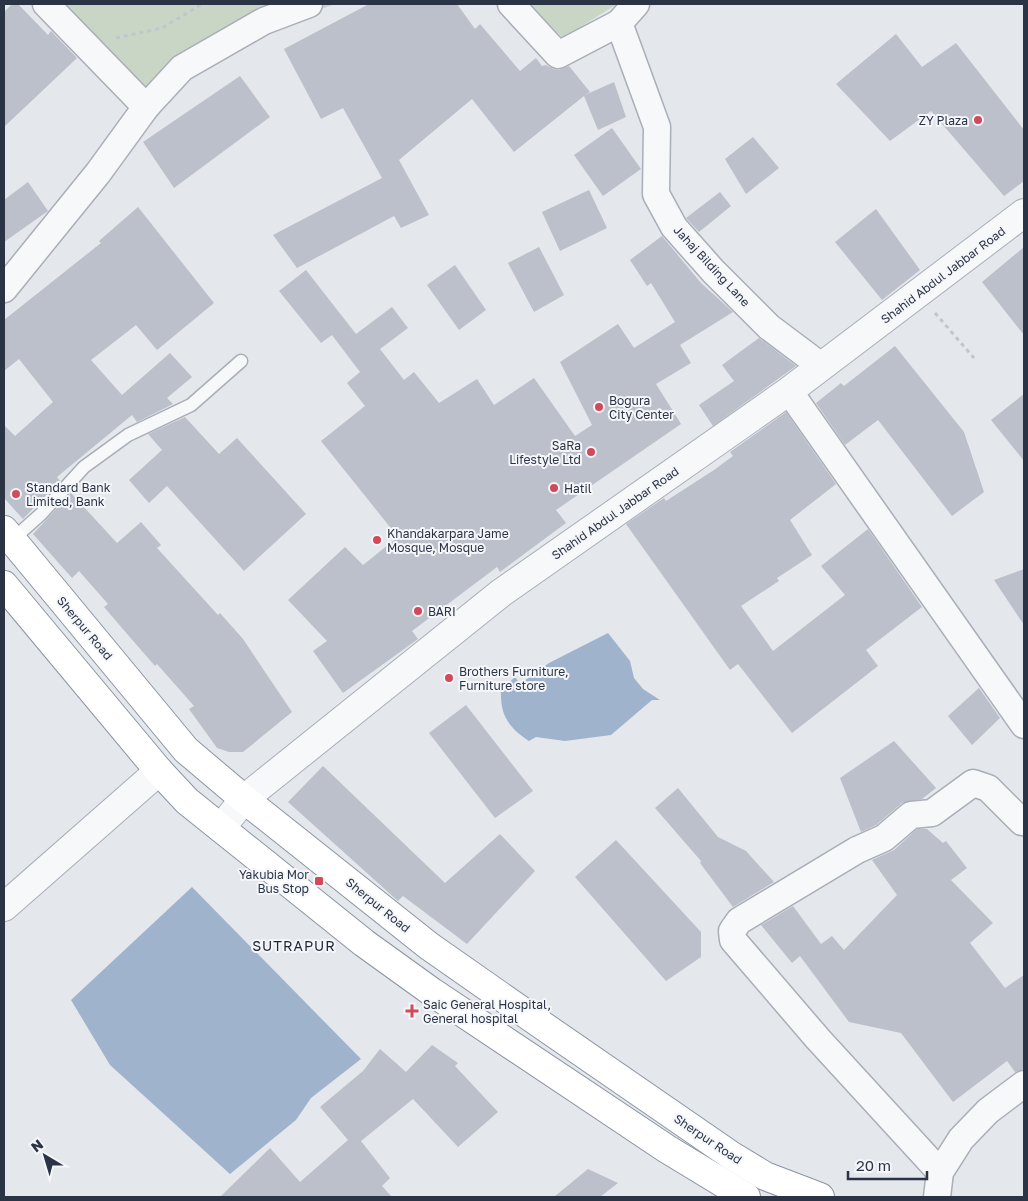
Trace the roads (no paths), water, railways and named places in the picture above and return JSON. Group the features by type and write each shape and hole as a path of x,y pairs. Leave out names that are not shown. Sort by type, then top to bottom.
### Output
{"highway":[{"name":"Sherpur Road","path":"8,535 186,750 244,799 429,946 571,1045 732,1156 765,1176 820,1197"},
{"path":"4,585 159,771 187,801 364,943 432,992 667,1149 746,1197"}],"street":[{"path":"46,4 146,107"},
{"path":"4,289 98,173 146,107 182,68 264,21 309,4"},
{"path":"511,4 558,55 619,23 636,4"},
{"name":"Jahaj Bilding Lane","path":"619,23 657,127 656,194 674,227 713,271 769,327 822,366"},
{"name":"Shahid Abdul Jabbar Road","path":"221,828 244,799 501,593 790,391 1024,213"},
{"path":"790,391 1024,725"},
{"path":"4,907 159,771"},
{"path":"1024,822 988,788 973,783 932,813 912,815 884,838 857,850 739,921 732,931 733,940 818,1039 938,1185 968,1132 988,1111 1024,1084"}],"lane":[{"path":"8,535 41,514 84,467 128,435 191,405 241,362"}],"water":[{"path":"608,633 630,661 634,678 643,689 660,700 652,700 611,735 565,741 536,737 529,741 516,731 504,713 501,690 515,677 520,684 549,663"},
{"path":"192,887 361,1059 311,1098 296,1120 230,1174 110,1065 71,1000"}],"place":[{"name":"ZY Plaza","path":"978,120"},
{"name":"Bogura City Center","path":"599,407"},
{"name":"SaRa Lifestyle Ltd","path":"591,452"},
{"name":"Hatil","path":"554,488"},
{"name":"Standard Bank Limited, Bank","path":"16,494"},
{"name":"Khandakarpara Jame Mosque, Mosque","path":"377,540"},
{"name":"BARI","path":"418,611"},
{"name":"Brothers Furniture, Furniture store","path":"449,678"},
{"name":"Yakubia Mor Bus Stop","path":"319,881"},
{"name":"Saic General Hospital, General hospital","path":"412,1011"}],"district":[{"name":"SUTRAPUR","path":"294,945"}]}
